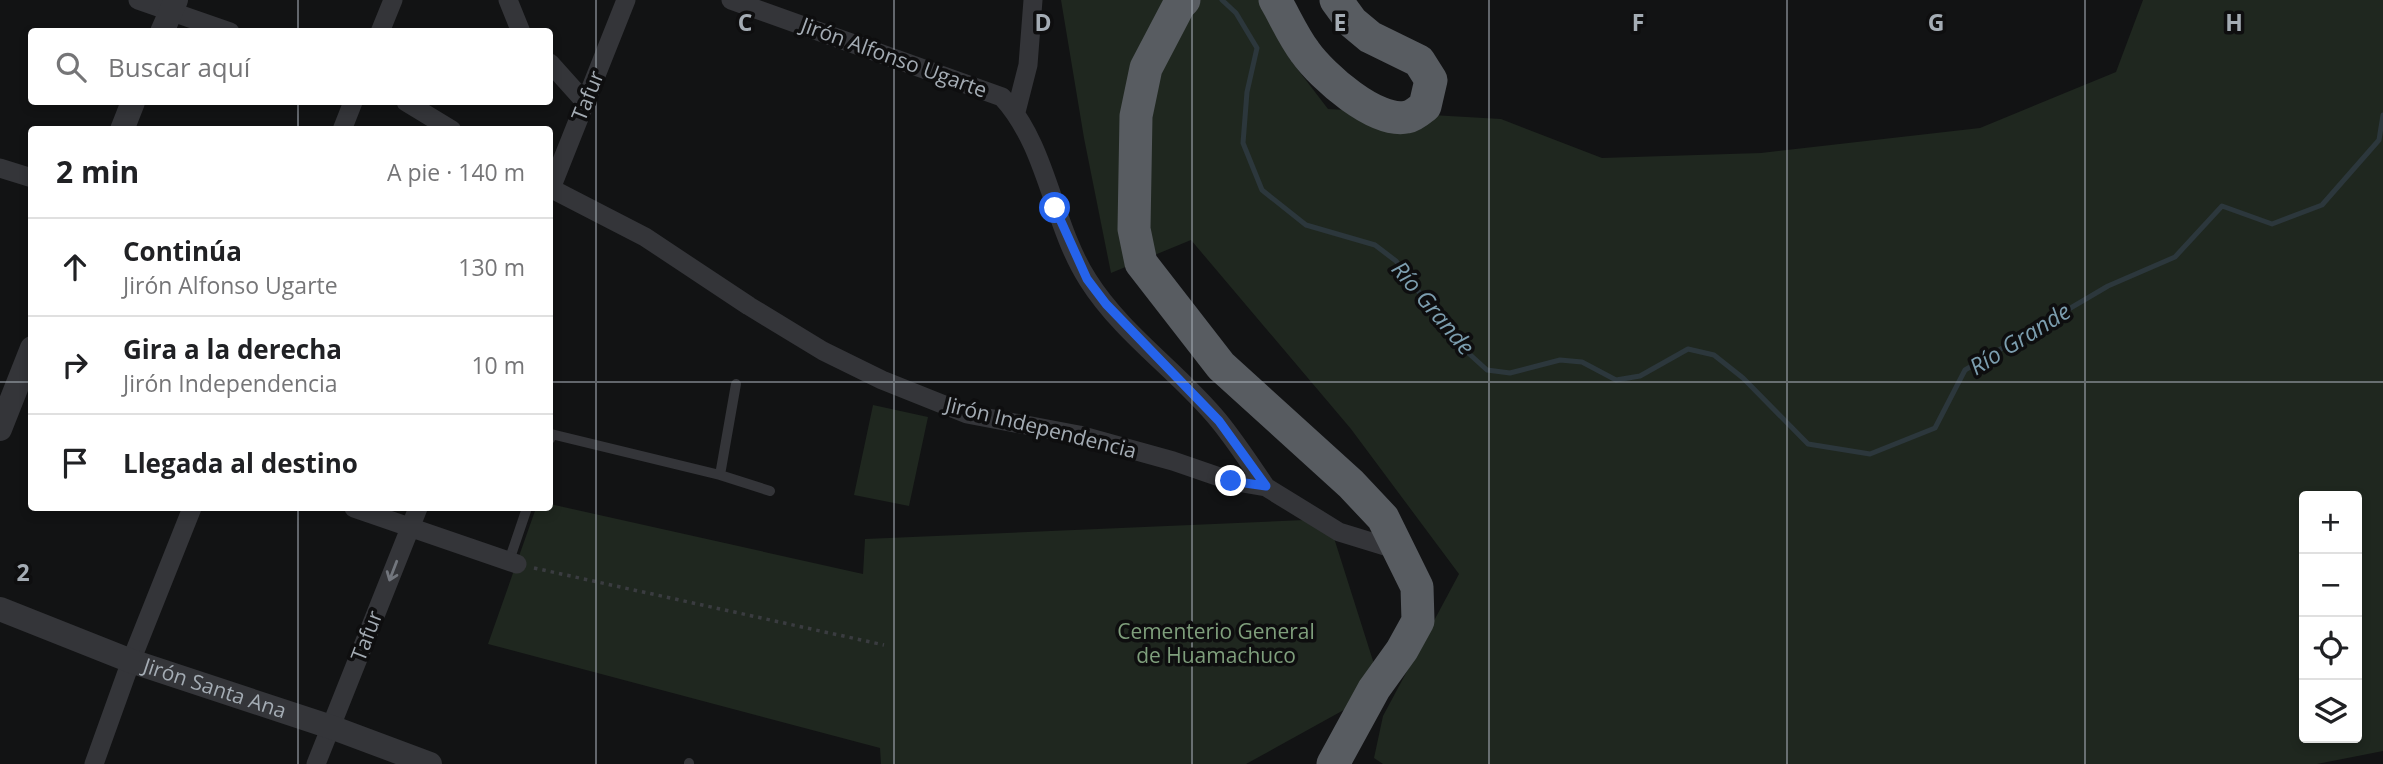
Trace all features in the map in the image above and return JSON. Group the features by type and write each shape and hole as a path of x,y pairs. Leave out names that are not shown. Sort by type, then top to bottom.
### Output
{"highway":[{"path":"1275,0 1305,52 1326,75 1351,96 1392,118 1409,117 1425,106 1431,80 1419,61 1370,37 1352,22 1336,0"},
{"path":"1181,3 1146,68 1136,116 1134,229 1141,263 1221,366 1351,484 1383,518 1417,587 1418,621 1402,650 1374,689 1333,764"}],"street":[{"path":"138,0 170,14 217,28"},
{"path":"382,28 393,0"},
{"path":"508,0 519,28"},
{"name":"Tafur","path":"553,182 626,0"},
{"name":"Jirón Alfonso Ugarte","path":"732,0 1002,97 1016,112 1035,152 1055,208 1087,279 1106,304 1219,421 1266,486"},
{"path":"1016,112 1028,65 1033,0"},
{"path":"553,66 585,102"},
{"path":"124,126 132,105"},
{"path":"344,126 352,105"},
{"path":"411,105 445,126"},
{"path":"0,168 28,177"},
{"name":"Jirón Independencia","path":"553,191 645,237 823,351 882,380 967,414 1092,439 1174,461 1231,481 1266,486 1339,532 1401,551"},
{"path":"0,429 28,358"},
{"path":"94,764 131,661 191,511"},
{"path":"363,511 513,563"},
{"name":"Tafur","path":"316,764 417,511"},
{"name":"Jirón Santa Ana","path":"0,609 131,661 331,727 430,764"}],"lane":[{"path":"720,475 736,384"},
{"path":"553,434 720,475 770,491"},
{"path":"513,563 526,511"}],"path":[{"path":"513,563 884,645"}],"green space":[{"path":"1061,0 1289,0 1289,58 1328,109 1501,119 1602,158 1761,153 1980,128 2116,72 2143,0 2383,0 2383,751 2317,764 1383,764 1374,758 1383,716 1459,574 1351,429 1191,240 1111,273 1084,138"},
{"path":"873,405 928,417 909,506 854,495"},
{"name":"Cementerio General de Huamachuco","path":"553,505 863,574 865,539 1328,519 1374,664 1351,706 1246,764 881,764 880,748 488,644 535,511 553,511"}],"waterway":[{"name":"Río Grande","path":"1222,0 1236,13 1257,48 1247,92 1243,143 1262,190 1306,225 1375,245 1396,261 1455,341 1487,370 1510,373 1560,360 1582,362 1616,380 1640,376 1688,349 1714,355 1743,378 1808,444 1870,454 1935,428 1965,370 2108,286 2175,257 2222,206 2272,224 2322,205 2379,140 2383,115"}],"route":[{"path":"1055,208 1087,279 1106,304 1219,421 1266,486 1231,481"}]}
